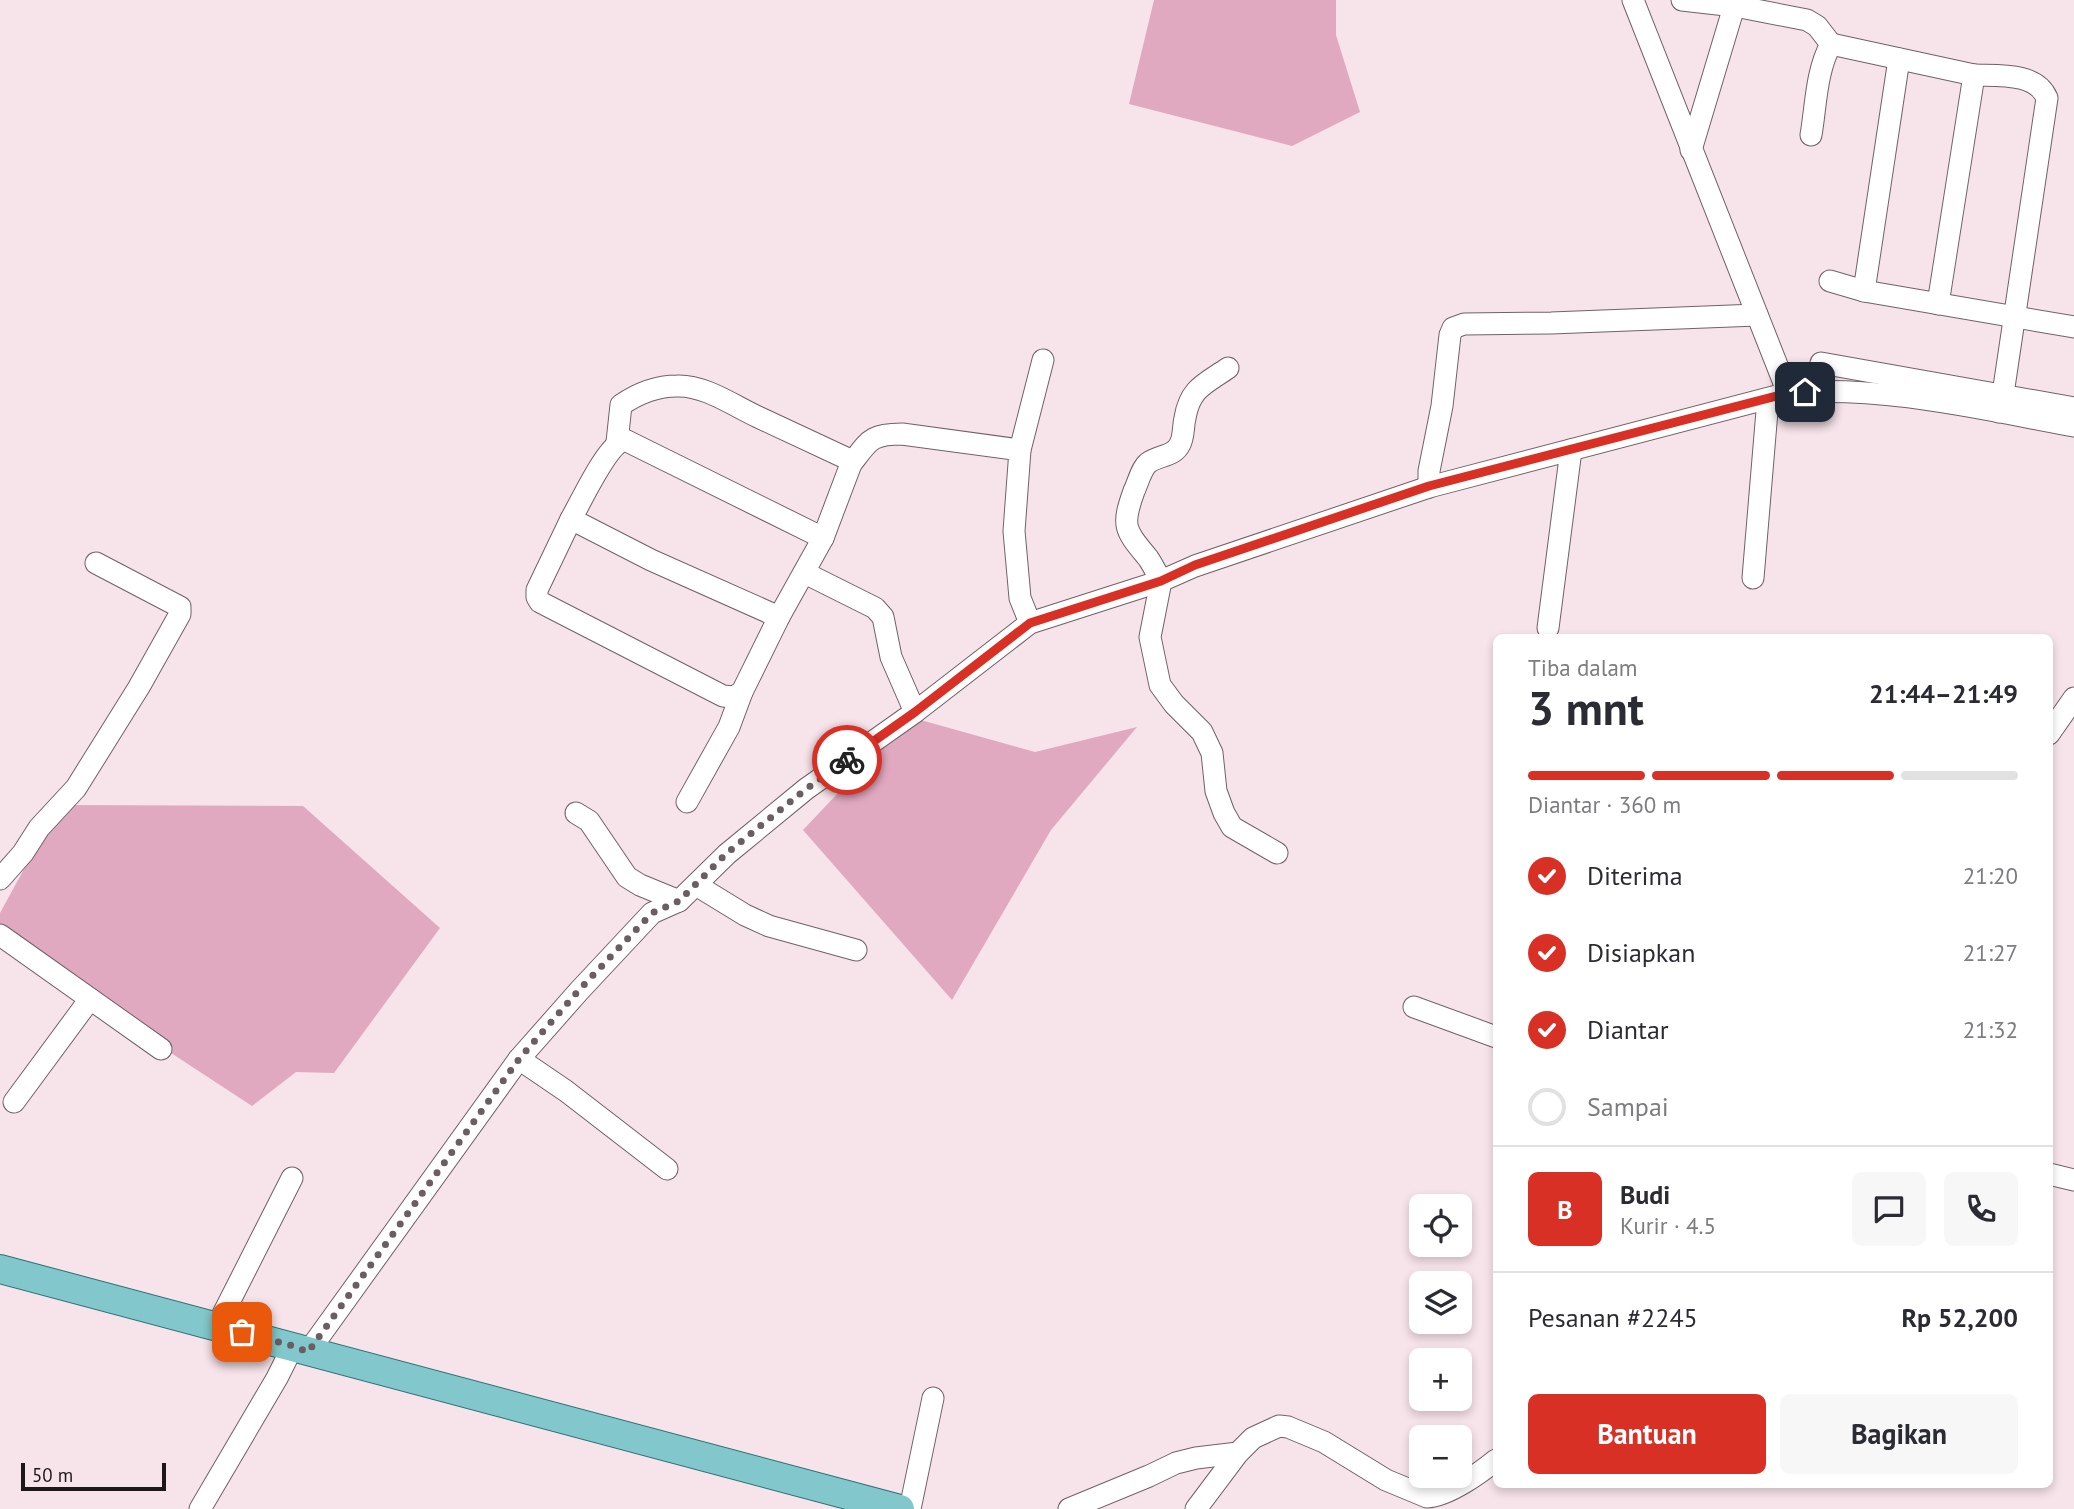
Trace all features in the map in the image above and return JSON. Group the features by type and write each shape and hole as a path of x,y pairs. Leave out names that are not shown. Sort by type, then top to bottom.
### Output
{"main road":[{"path":"0,1270 900,1509"}],"street":[{"path":"1633,0 1757,315 1778,396 1753,578"},
{"path":"1682,0 1735,3 1807,20 1817,26 1831,44 1974,75 2028,80 2044,90 2047,98 2001,403"},
{"path":"1691,150 1735,3"},
{"path":"1811,135 1822,68 1831,44"},
{"path":"1864,290 1899,59"},
{"path":"1938,304 1974,75"},
{"path":"1830,281 1938,304 2074,327"},
{"path":"1429,486 1429,471 1453,328 1464,324 1757,315"},
{"path":"1030,623 1020,598 1014,531 1020,450 1043,360"},
{"path":"1821,363 2001,403 2074,426"},
{"path":"1228,368 1194,392 1189,402 1181,443 1175,451 1148,463 1140,476 1126,517 1128,533 1139,550 1149,559 1161,581 1150,638 1160,685 1174,704 1202,732 1212,753 1216,791 1232,827 1277,853"},
{"path":"742,692 734,696 723,696 540,602 537,597 537,590 571,519 617,442 621,405 633,397 657,389 678,386 697,388 848,459 851,464"},
{"path":"200,1509 277,1378 519,1059 579,990 652,913 679,901 727,853 806,789 915,712 1030,623 1161,581 1195,565 1429,486 1778,396 1833,390 2074,408"},
{"path":"687,802 729,727 742,692 779,617 823,538 851,464 870,440 883,434 902,434 1020,450"},
{"path":"617,442 625,440 823,538"},
{"path":"1548,628 1571,450"},
{"path":"571,519 651,560 779,617"},
{"path":"0,879 23,853 39,828 76,788 139,687 180,614 180,607 96,563"},
{"path":"805,573 875,608 883,617 891,657 915,712"},
{"path":"2053,728 2074,698"},
{"path":"576,813 589,821 627,877 640,886 679,901"},
{"path":"695,885 769,926 856,950"},
{"path":"0,935 162,1049"},
{"path":"14,1102 90,999"},
{"path":"1414,1007 1493,1036"},
{"path":"519,1059 566,1091 667,1169"},
{"path":"2053,1175 2074,1180"},
{"path":"217,1326 292,1178"},
{"path":"910,1509 933,1398"},
{"path":"1196,1509 1238,1453 1253,1438 1279,1426 1324,1442 1386,1480 1427,1497 1447,1492 1493,1462"},
{"path":"1069,1509 1176,1463 1238,1453"}],"shaded area":[{"path":"1154,0 1336,0 1336,35 1360,112 1292,146 1129,104"},
{"path":"910,717 1035,752 1137,727 1051,830 952,1000 803,830"},
{"path":"59,805 303,806 440,928 334,1073 296,1072 252,1106 0,941 0,913"}],"way so far":[{"path":"242,1332 308,1352 519,1059 579,990 652,913 679,901 727,853 806,789 847,760"}],"route":[{"path":"847,760 915,712 1030,623 1161,581 1195,565 1429,486 1788,393 1805,392"}]}
